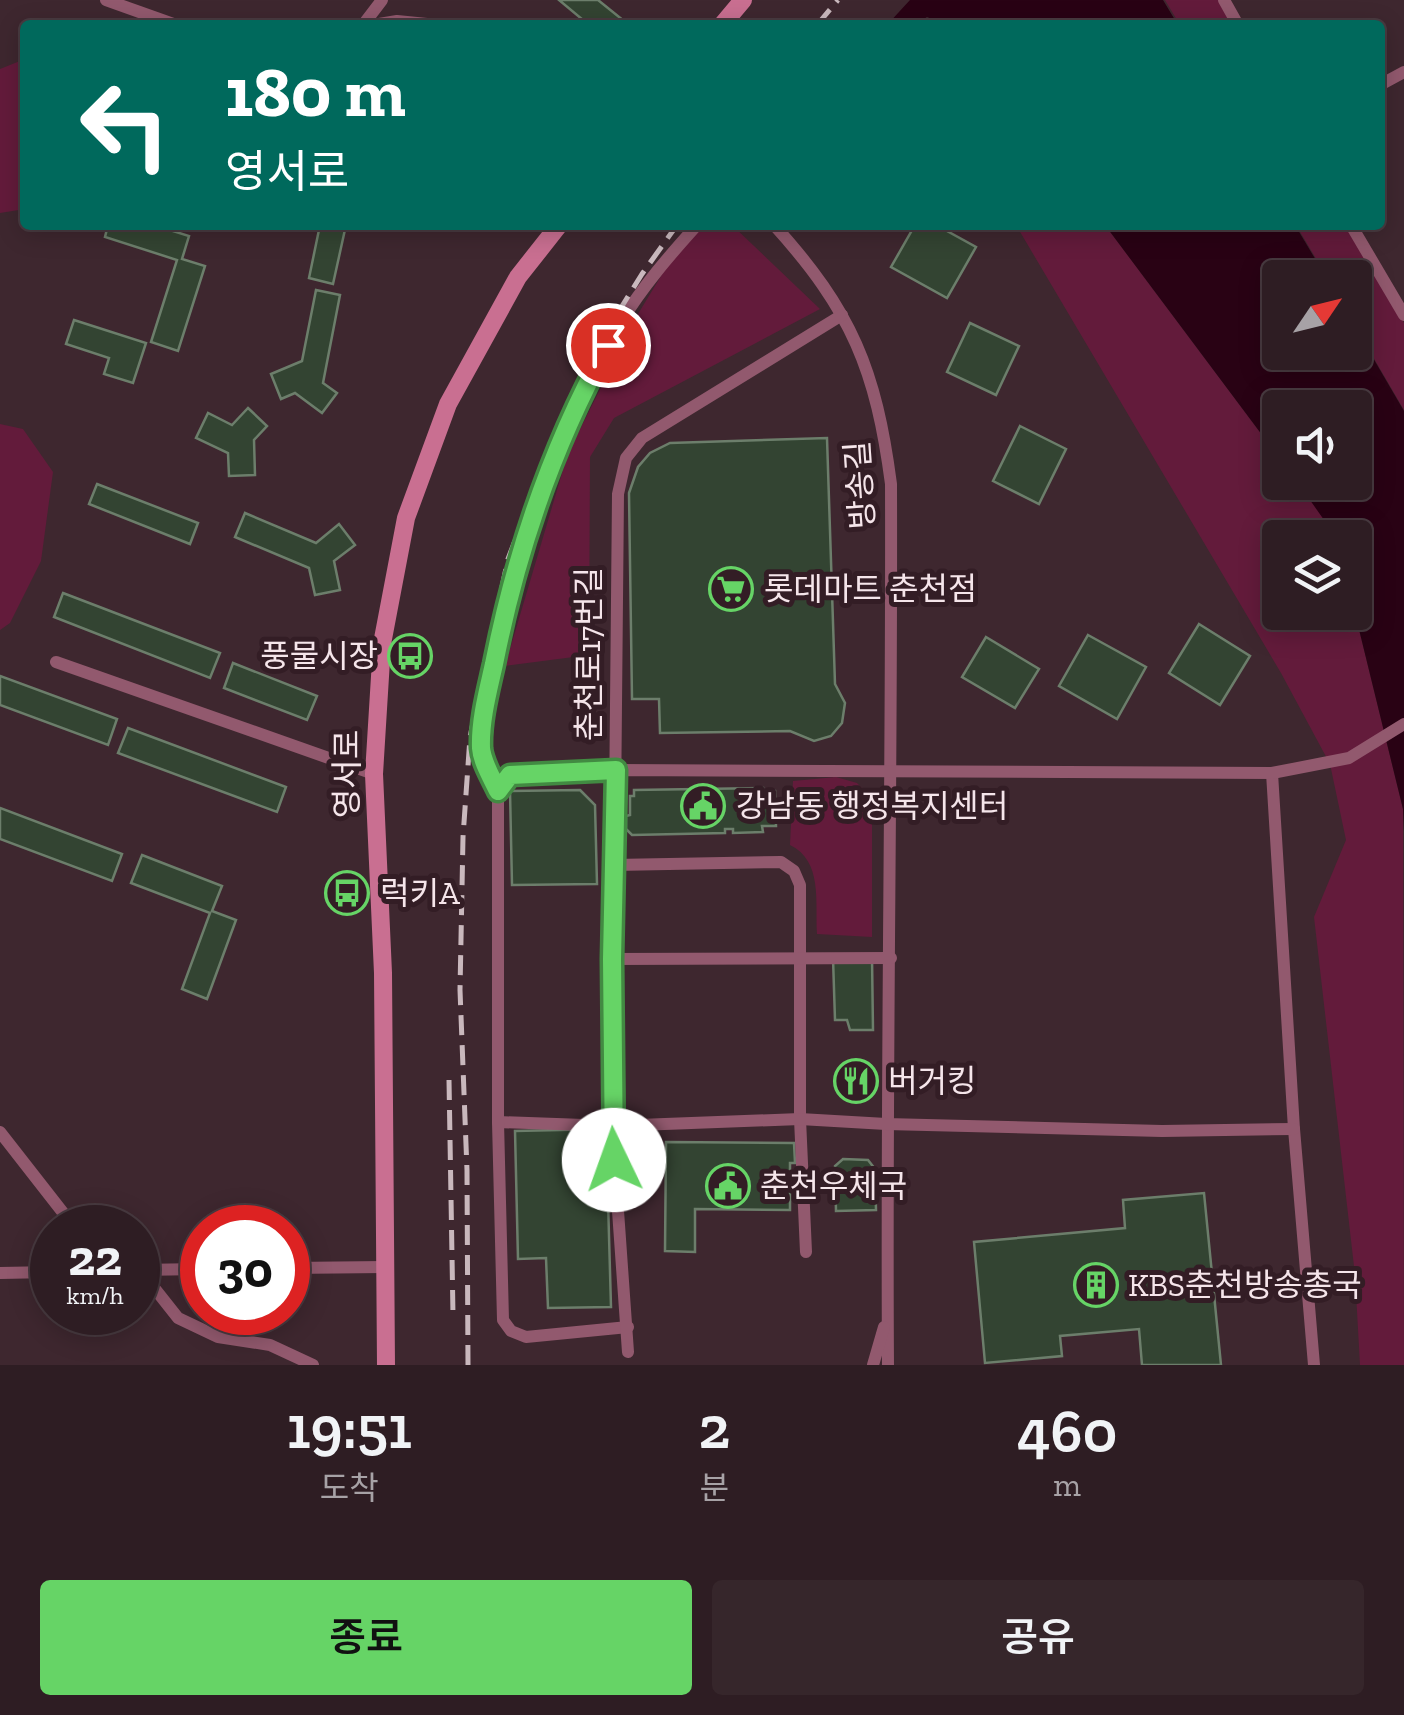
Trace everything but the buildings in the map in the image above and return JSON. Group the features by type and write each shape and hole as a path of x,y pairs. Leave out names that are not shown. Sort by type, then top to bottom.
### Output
{"street":[{"path":"106,0 162,20"},
{"path":"367,20 382,0"},
{"path":"726,20 743,0"},
{"name":"영서로","path":"386,1365 383,973 374,774 382,644 410,508 443,416 518,277 555,230"},
{"path":"628,1327 526,1337 512,1331 503,1320 498,1122 498,791 481,752 485,707 506,602 560,446 596,368 647,283 693,230"},
{"name":"방송길","path":"778,230 822,282 860,349 883,425 891,484 891,958 886,1124 891,1362"},
{"path":"1354,230 1404,315"},
{"name":"춘천로17번길","path":"628,1352 612,1126 618,494 626,458 648,434 842,315"},
{"path":"56,662 374,774"},
{"path":"498,791 510,775 616,770 1272,773 1350,758 1404,724"},
{"path":"1272,773 1294,1128 1314,1365"},
{"path":"614,865 781,862 794,870 800,886 800,1119 806,1252"},
{"path":"612,959 891,958"},
{"path":"498,1122 612,1126 800,1119 1162,1131 1294,1128"},
{"path":"0,1132 57,1205"},
{"path":"310,1268 385,1267"},
{"path":"0,1274 30,1273"},
{"path":"160,1296 178,1318 218,1337 270,1345 313,1365"},
{"path":"872,1365 888,1316"}],"shaded area":[{"path":"910,0 1163,0 1175,20 927,17 892,20"},
{"path":"1165,0 1224,0 1235,20 1177,20"},
{"path":"20,61 20,210 0,213 0,69"},
{"path":"695,230 737,230 820,309 614,418 590,457 589,655 505,666 568,453 638,314 678,248"},
{"path":"1019,230 1109,230 1262,435 1262,500 1311,500 1326,520 1262,520 1262,630 1359,630 1403,809 1404,1365 1360,1365 1355,1275 1314,917 1346,840 1330,764 1281,673"},
{"path":"1109,230 1298,230 1316,260 1262,260 1262,370 1372,370 1372,356 1404,411 1404,831 1403,809 1359,630 1372,630 1372,520 1324,520 1310,500 1372,500 1372,390 1262,390 1262,435"},
{"path":"1299,230 1352,230 1369,260 1317,260"},
{"path":"1372,266 1404,323 1404,410 1372,355"},
{"path":"0,424 23,429 53,472 41,561 10,623 0,630"},
{"path":"836,777 857,783 872,799 872,937 817,934 813,872 801,852 790,845 793,781"}],"railway":[{"path":"821,20 838,0"},
{"path":"468,1365 467,1170 460,990 463,837 470,737 508,559 541,473 599,343 673,230"},
{"path":"449,1080 453,1315"}],"place":[{"name":"롯데마트 춘천점","path":"731,589"},
{"name":"풍물시장","path":"410,656"},
{"name":"강남동 행정복지센터","path":"703,806"},
{"name":"럭키A","path":"347,893"},
{"name":"버거킹","path":"856,1081"},
{"name":"춘천우체국","path":"728,1186"},
{"name":"KBS춘천방송총국","path":"1096,1285"}],"route":[{"path":"608,345 560,446 524,542 506,602 485,707 481,752 498,791 510,775 616,770 612,959 614,1160"}]}
